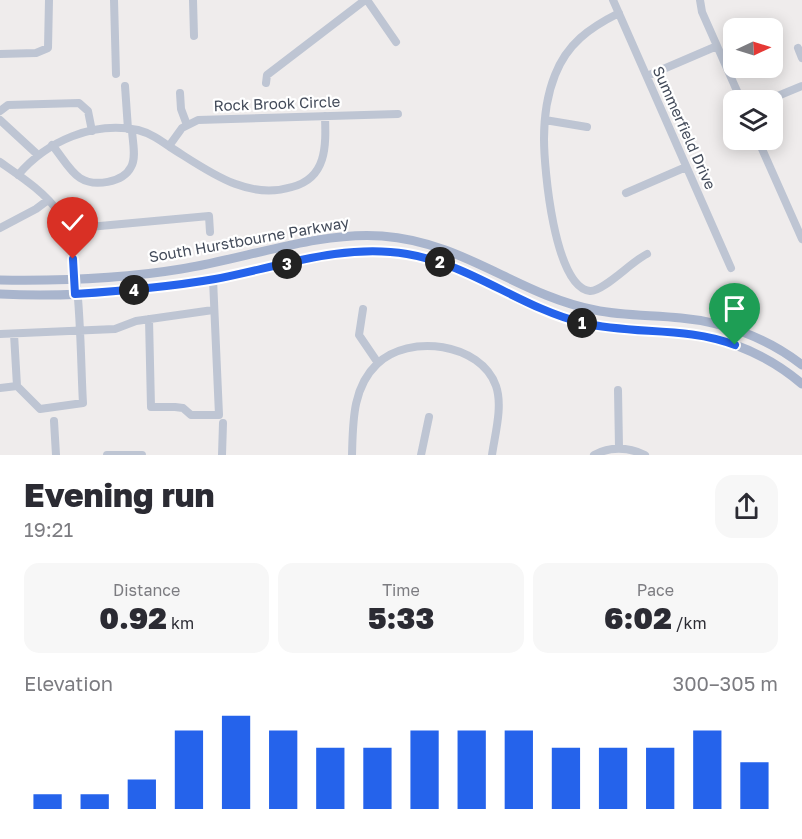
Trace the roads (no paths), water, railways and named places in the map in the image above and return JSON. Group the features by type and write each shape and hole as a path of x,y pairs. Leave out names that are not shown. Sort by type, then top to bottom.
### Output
{"main road":[{"name":"South Hurstbourne Parkway","path":"0,280 75,280 182,269 342,238 398,238 439,246 458,253 543,294 572,305 598,311 682,318 730,327 763,340 802,365"},
{"name":"South Hurstbourne Parkway","path":"0,294 75,294 124,291 213,279 357,251 410,254 456,268 538,308 585,323 723,340 759,355 802,384"}],"street":[{"path":"0,54 36,53 48,48 49,0"},
{"path":"114,0 116,74"},
{"path":"193,0 194,36"},
{"path":"266,83 267,75 366,0 396,42"},
{"name":"Summerfield Drive","path":"613,0 731,268"},
{"path":"700,0 737,90"},
{"path":"619,13 582,35 562,59 551,86 545,120 544,153 555,233 568,268 581,287 592,291 599,290 647,254"},
{"path":"647,76 717,46"},
{"path":"798,48 802,58"},
{"path":"52,145 78,176 93,184 103,183 126,174 134,158 125,86"},
{"path":"783,94 802,86"},
{"path":"169,146 186,124 181,109 180,93"},
{"path":"0,111 8,105 75,102 86,108 92,131"},
{"name":"Rock Brook Circle","path":"186,124 198,120 398,114"},
{"path":"18,175 52,145 92,131 130,129 148,133 227,182 262,190 285,189 307,181 321,164 326,150 325,116"},
{"path":"0,120 38,155"},
{"path":"545,120 587,126"},
{"path":"762,150 802,239"},
{"path":"0,162 48,200 67,229 75,280 81,405 40,409 16,386 14,334"},
{"path":"626,194 686,167"},
{"path":"0,228 48,200"},
{"path":"67,229 208,216 210,232"},
{"path":"149,319 151,407 183,408 191,415 219,415 219,354 213,310 213,279"},
{"path":"363,309 359,335 378,363"},
{"path":"0,334 114,329 149,319 213,310"},
{"path":"352,455 357,401 364,381 378,363 397,352 422,347 455,351 481,363 490,374 498,391 492,455"},
{"path":"0,388 16,386"},
{"path":"618,390 619,448"},
{"path":"421,455 429,417"},
{"path":"54,421 56,455"},
{"path":"222,455 223,423"},
{"path":"594,455 619,448 645,455"},
{"path":"107,455 142,455"}]}
